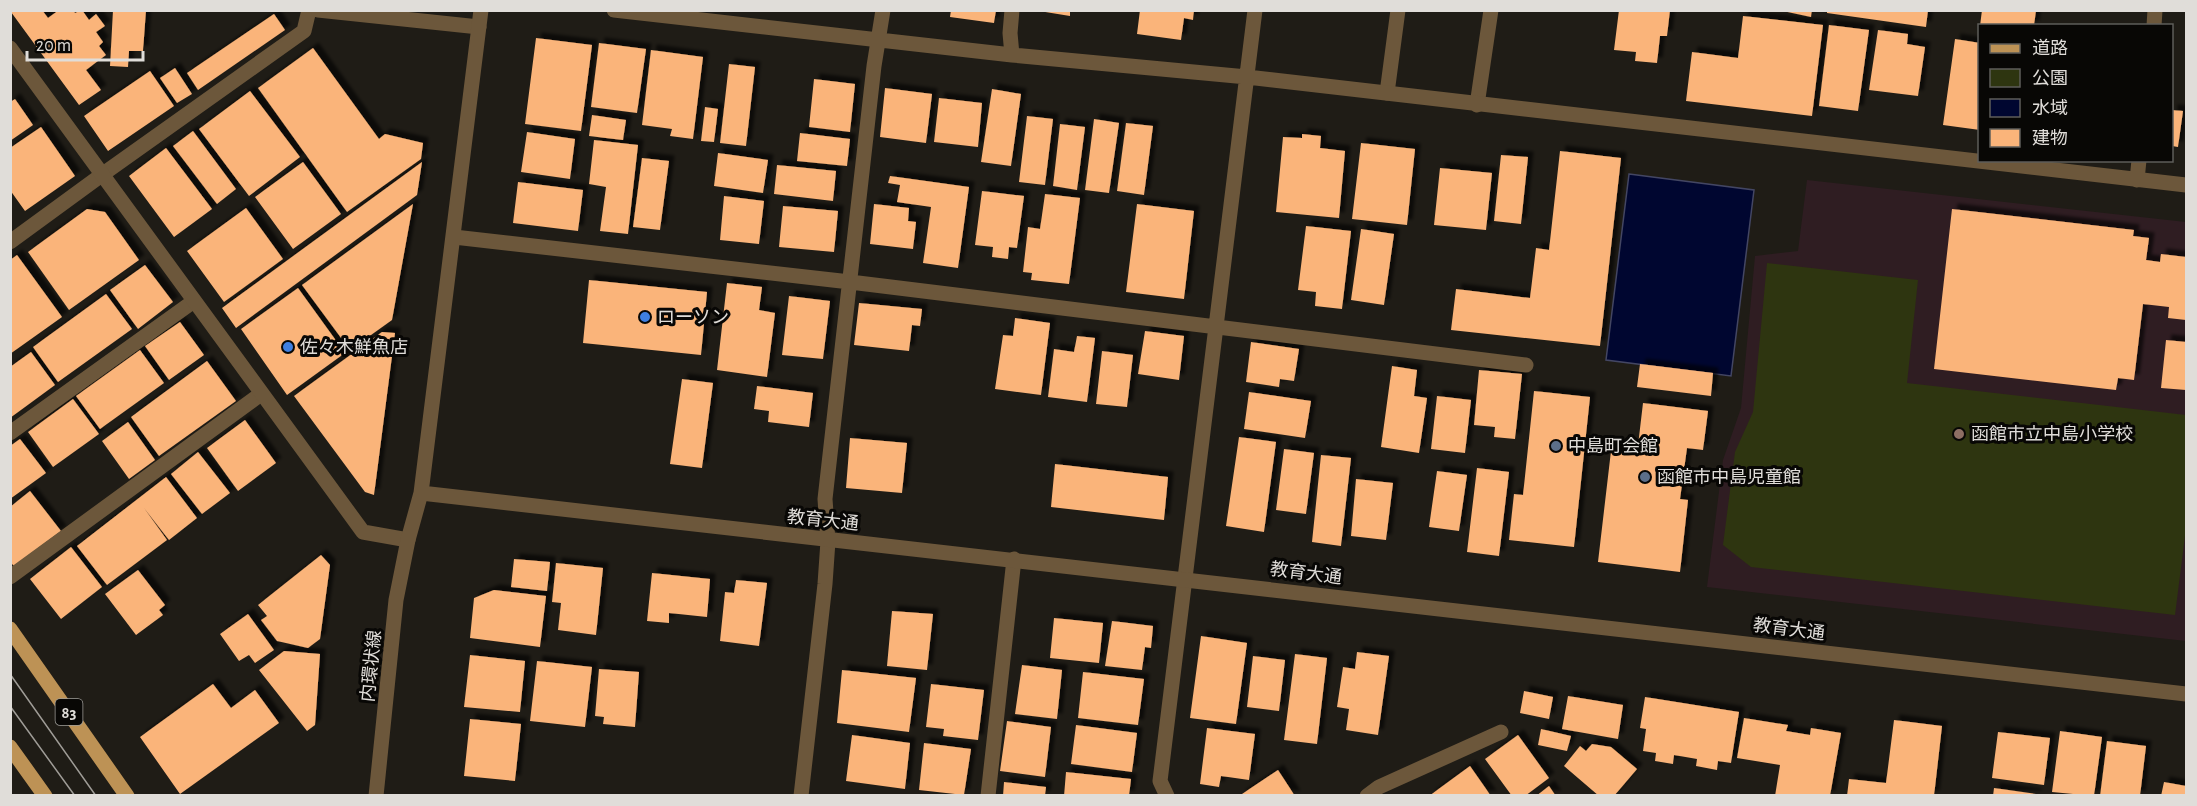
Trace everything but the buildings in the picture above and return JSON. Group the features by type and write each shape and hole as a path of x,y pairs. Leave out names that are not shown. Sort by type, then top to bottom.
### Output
{"main road":[{"name":"83","path":"10,629 127,795"},
{"path":"10,747 45,795"}],"street":[{"path":"10,242 304,31 309,10"},
{"path":"318,10 479,27"},
{"name":"内環状線","path":"376,795 396,600 408,540 421,493 481,10"},
{"path":"614,10 1012,55 1247,77 1978,162"},
{"path":"763,10 764,27"},
{"path":"801,795 825,584 828,541 825,499 883,10"},
{"path":"1012,10 1010,33 1012,55"},
{"path":"1167,795 1160,781 1255,10"},
{"path":"1387,93 1398,10"},
{"path":"1477,105 1491,10"},
{"path":"10,48 363,532 408,540"},
{"path":"1979,162 2187,185"},
{"path":"2137,180 2139,162"},
{"path":"454,237 850,282 1526,365"},
{"path":"10,434 194,301"},
{"path":"10,577 261,394"},
{"name":"教育大通","path":"421,493 2187,694"},
{"path":"988,795 1014,559"},
{"path":"1367,795 1379,787 1501,732"}],"shaded area":[{"name":"函館市立中島小学校","path":"1807,180 2186,222 2186,641 1707,587 1723,460 1741,408 1755,256 1798,251"}],"green space":[{"path":"1767,263 1918,280 1907,383 2186,415 2186,528 2175,615 1751,567 1723,545 1735,452 1753,412"}],"water":[{"path":"1629,174 1754,190 1731,376 1606,360"}],"tram line":[{"path":"10,674 96,796"},
{"path":"10,706 75,796"}],"place":[{"name":"ローソン","path":"645,317"},
{"name":"佐々木鮮魚店","path":"288,347"},
{"name":"函館市立中島小学校","path":"1959,434"},
{"name":"中島町会館","path":"1556,446"},
{"name":"函館市中島児童館","path":"1645,477"}]}
